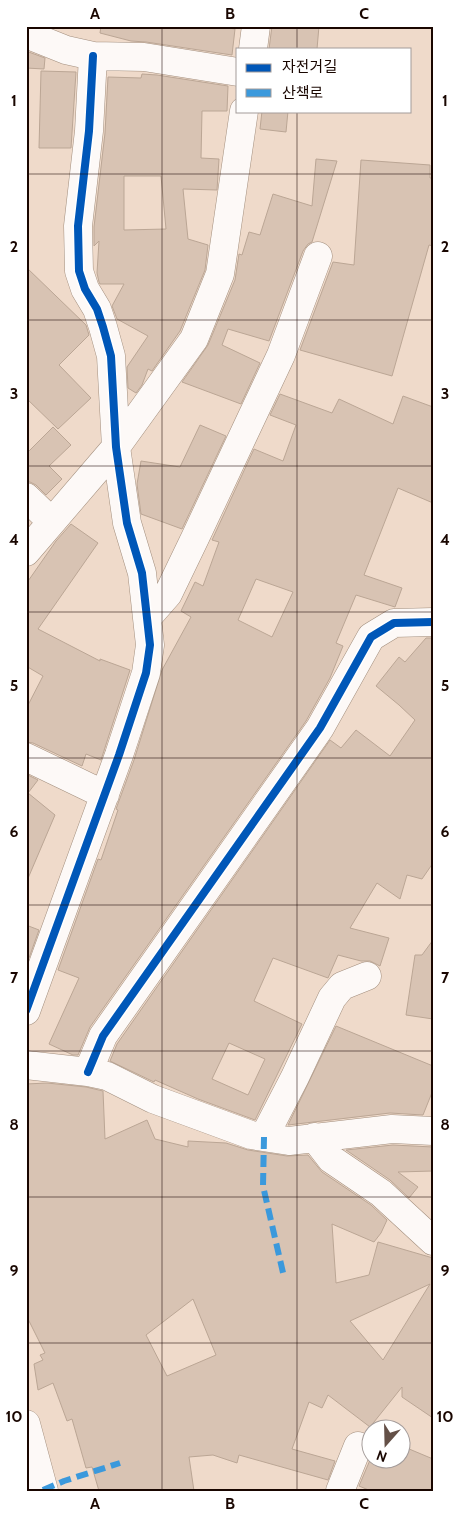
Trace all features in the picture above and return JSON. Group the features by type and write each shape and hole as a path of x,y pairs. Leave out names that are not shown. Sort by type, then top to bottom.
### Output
{"street":[{"path":"253,48 256,26"},
{"path":"41,34 66,50 93,56 144,57 236,72"},
{"path":"26,1011 105,794 146,673 150,645 142,573 126,523 116,447 111,356 97,309 85,290 79,271 78,226 89,131 93,56"},
{"path":"26,552 116,447 194,339 220,274 244,112"},
{"path":"147,618 168,594 191,546 281,355 318,256"},
{"path":"26,497 51,521"},
{"path":"88,1072 103,1036 320,728 371,637 394,623 433,622"},
{"path":"26,757 105,794"},
{"path":"264,1137 332,998 342,986 367,976"},
{"path":"26,1066 88,1072 106,1076 153,1099 251,1135 289,1140 392,1128 433,1131"},
{"path":"314,1137 331,1159 381,1193 433,1241"},
{"path":"26,1424 44,1491"},
{"path":"340,1491 358,1446"}],"building":[{"path":"101,26 217,26 235,29 232,55 131,41 100,33"},
{"path":"272,26 319,26 317,48 269,48"},
{"path":"26,51 45,58 44,69 26,68"},
{"path":"41,71 76,72 71,148 39,148"},
{"path":"142,74 157,75 228,86 227,111 202,111 201,158 219,159 217,190 183,189 188,239 208,245 205,270 180,331 152,371 148,369 142,385 136,393 128,388 127,367 148,336 117,319 112,306 124,284 100,284 97,273 99,241 94,246 94,227 105,133 108,77 141,78","holes":["124,176 161,176 166,229 124,230"]},
{"path":"262,112 288,112 286,132 260,129"},
{"path":"316,159 337,161 312,242 303,251 269,341 228,329 222,345 260,363 241,404 182,382 208,345 235,280 239,254 242,255 249,232 260,235 273,194 312,206"},
{"path":"361,160 430,165 430,178 433,178 433,246 429,245 392,376 300,350 333,262 354,265"},
{"path":"26,267 86,325 89,335 59,365 91,398 58,429 26,398"},
{"path":"280,394 332,413 339,399 393,424 403,396 433,407 433,503 398,488 364,575 402,588 395,607 356,595 336,643 343,646 330,678 306,721 90,1027 78,1055 73,1055 49,1044 79,978 58,970 98,859 101,860 162,670 191,617 181,611 195,582 203,586 219,542 212,540 254,449 283,461 296,425 270,415","holes":["256,579 293,592 272,637 238,620"]},
{"path":"200,425 226,436 182,529 141,514 137,484 141,461 180,467"},
{"path":"53,427 71,445 49,466 62,479 46,495 36,485 26,482 26,454"},
{"path":"71,524 98,543 38,629 100,661 100,659 130,670 101,760 86,754 82,766 33,743 26,742 26,709 43,676 26,666 26,584 56,541"},
{"path":"426,638 433,638 433,863 422,879 407,875 400,899 377,883 350,928 389,938 380,966 370,961 361,961 338,955 328,978 273,958 254,1001 302,1024 255,1120 198,1099 155,1080 154,1082 110,1061 117,1044 330,740 341,748 356,730 390,756 415,720 376,686 399,657 405,662","holes":["229,1043 265,1059 248,1095 212,1079"]},
{"path":"26,774 38,780 28,793 55,815 26,883"},
{"path":"26,925 39,930 29,958 26,957"},
{"path":"433,940 433,1019 406,1015 415,955 422,955"},
{"path":"336,1026 433,1066 433,1090 423,1115 390,1113 288,1125"},
{"path":"47,1083 86,1087 103,1091 105,1139 147,1120 155,1139 188,1147 188,1141 226,1143 248,1150 287,1156 308,1155 322,1172 371,1205 387,1220 374,1242 332,1224 336,1283 369,1275 378,1242 433,1258 433,1418 402,1397 402,1387 376,1420 362,1421 328,1395 322,1408 309,1402 292,1449 335,1461 328,1480 239,1455 237,1463 213,1455 189,1457 194,1491 99,1491 92,1467 86,1468 72,1419 67,1421 53,1383 38,1390 34,1364 43,1360 40,1355 45,1353 26,1315 26,1084","holes":["430,1284 383,1360 350,1321","193,1299 216,1355 167,1376 146,1335"]},
{"path":"393,1145 433,1147 433,1171 398,1172 418,1187 409,1198 390,1180 346,1150"},
{"path":"412,1450 433,1459 433,1491 371,1491 359,1486 366,1470 412,1470"}],"marked path":[{"path":"264,1137 263,1186 284,1277"},
{"path":"43,1490 64,1481 120,1463"}],"cycle path":[{"path":"26,1011 119,755 146,673 150,645 142,573 127,523 116,447 111,356 97,309 85,289 79,271 78,226 89,131 93,56"},
{"path":"88,1072 103,1036 320,728 371,637 394,623 433,622"}]}
